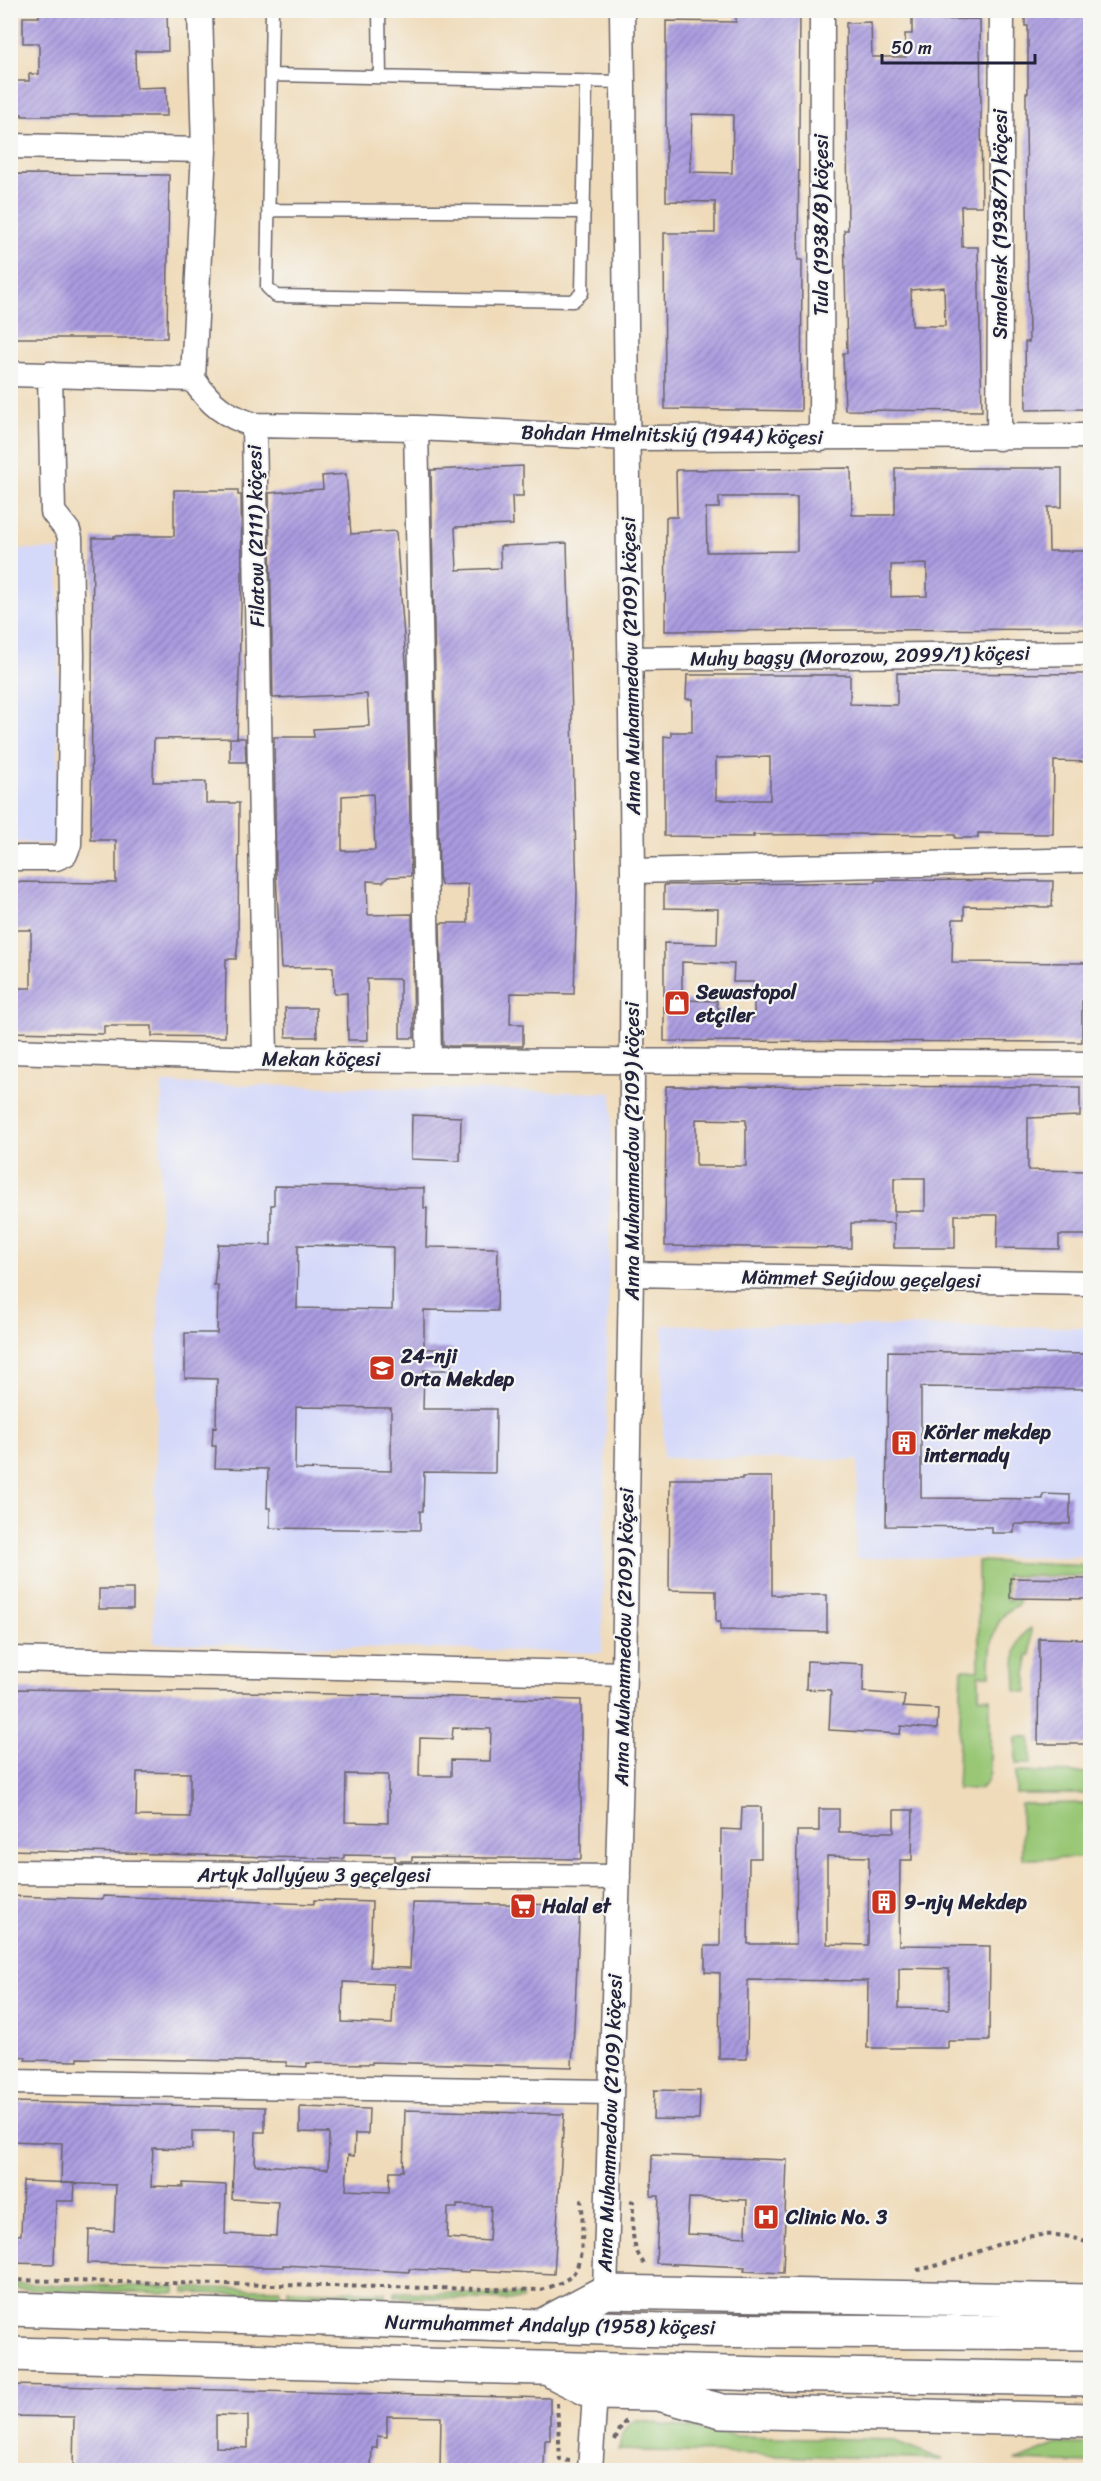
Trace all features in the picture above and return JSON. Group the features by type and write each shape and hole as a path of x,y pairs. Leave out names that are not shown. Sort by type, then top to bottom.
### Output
{"main road":[{"path":"540,2327 604,2292 1090,2301"},
{"path":"713,2294 760,2329"},
{"path":"664,2330 713,2294"},
{"name":"Nurmuhammet Andalyp (1958) köçesi","path":"10,2309 664,2330 1090,2333"},
{"path":"10,2354 546,2368 722,2411 1090,2420"},
{"path":"596,2381 1090,2379"}],"street":[{"path":"10,374 193,379 204,150 200,10"},
{"name":"Anna Muhammedow (2109) köçesi","path":"604,2292 624,1674 633,1061 629,438 622,10"},
{"name":"Tula (1938/8) köçesi","path":"821,438 822,10"},
{"name":"Smolensk (1938/7) köçesi","path":"999,438 1002,10"},
{"path":"10,146 204,150"},
{"path":"10,858 56,858 65,854 69,844 72,656 70,538 68,531 53,512 50,374"},
{"name":"Filatow (2111) köçesi","path":"193,379 208,401 231,417 254,425 265,1059"},
{"name":"Bohdan Hmelnitskiý (1944) köçesi","path":"254,425 416,428 629,438 1090,436"},
{"path":"416,428 429,1059"},
{"name":"Muhy bagşy (Morozow, 2099/1) köçesi","path":"630,659 1090,653"},
{"path":"633,871 1090,860"},
{"name":"Mekan köçesi","path":"10,1051 265,1059 1090,1064"},
{"name":"Mämmet Seýidow geçelgesi","path":"631,1274 1090,1283"},
{"path":"10,1659 624,1674"},
{"name":"Artyk Jallyýew 3 geçelgesi","path":"10,1872 618,1877"},
{"path":"10,2082 611,2092"},
{"path":"590,2470 596,2381"}],"lane":[{"path":"272,10 267,287 276,296 573,301 582,293 586,81"},
{"path":"379,10 380,77"},
{"path":"271,75 623,82"},
{"path":"268,210 584,212"}],"path":[{"path":"10,2280 521,2292 541,2290 555,2285 575,2272 581,2258 582,2200"},
{"path":"633,2202 633,2243 639,2258 648,2268 657,2271"},
{"path":"915,2270 956,2260 1035,2234 1072,2235 1090,2244"}],"shaded area":[{"path":"11,549 59,550 58,844 11,843"},
{"name":"24-nji Orta Mekdep","path":"162,1083 612,1093 602,1653 153,1643"},
{"path":"663,1325 1090,1327 1090,1557 855,1558 858,1460 663,1458"}],"green space":[{"path":"978,1561 1090,1566 1090,1576 1006,1576 1007,1600 1020,1600 1018,1605 1009,1610 997,1625 992,1645 990,1675 979,1675 979,1697 990,1698 990,1772 987,1782 980,1789 957,1789 962,1669 979,1670"},
{"path":"1031,1628 1031,1655 1027,1655 1027,1692 1016,1691 1017,1647 1024,1633"},
{"path":"1016,1737 1031,1737 1031,1764 1016,1764"},
{"path":"1016,1772 1090,1773 1090,1794 1016,1794"},
{"path":"1090,1803 1090,1858 1022,1859 1021,1804"},
{"path":"11,2284 175,2287 175,2293 11,2289"},
{"path":"185,2288 280,2289 280,2295 185,2293"},
{"path":"288,2290 386,2292 386,2297 288,2295"},
{"path":"395,2292 522,2295 522,2300 395,2297"},
{"path":"636,2420 737,2436 892,2440 943,2460 619,2450 624,2432"},
{"path":"1057,2444 1090,2444 1090,2463 1015,2461"}],"building":[{"path":"39,10 167,10 168,51 135,51 136,88 166,87 167,116 22,116 22,114 10,114 10,81 29,81 29,74 39,74 39,43 23,43 23,17 39,17"},
{"path":"736,10 800,10 798,260 802,260 801,411 665,409 664,233 715,233 715,202 666,201 666,21 736,22","holes":["692,114 733,115 732,173 690,172"]},
{"path":"912,10 930,10 930,20 980,19 982,206 961,206 962,247 978,247 982,411 845,410 843,353 847,353 844,230 848,230 846,23 871,22 872,57 906,57 905,34 912,34","holes":["944,287 945,326 912,326 911,290"]},
{"path":"1025,10 1090,10 1090,409 1026,410 1025,342 1029,342 1026,126 1028,26 1025,26"},
{"path":"10,174 169,175 167,338 10,338"},
{"path":"523,466 523,496 512,496 513,525 455,527 457,570 501,568 500,546 567,543 577,892 574,994 511,993 510,1024 523,1024 523,1046 443,1046 440,923 468,923 468,884 441,885 439,875 431,470"},
{"path":"851,468 852,515 889,515 895,514 895,468 1062,468 1062,507 1048,507 1049,551 1090,551 1090,629 665,631 666,517 677,517 676,470","holes":["719,497 797,497 797,551 707,552 706,508 719,508","927,564 927,596 891,597 891,565"]},
{"path":"346,474 351,534 396,531 407,676 411,876 388,877 383,882 367,881 368,915 412,914 414,1038 400,1038 400,979 367,979 368,1040 348,1040 347,993 334,994 333,967 281,968 276,874 274,737 314,737 313,729 369,726 367,694 273,698 269,493 323,489 322,476","holes":["373,794 375,850 342,851 342,796"]},
{"path":"174,490 238,490 238,495 241,495 242,575 237,738 154,739 153,782 206,782 206,803 239,803 238,941 236,959 226,959 225,1037 152,1036 152,1026 104,1026 104,1034 10,1032 10,988 31,988 31,930 10,930 10,882 116,883 116,840 91,840 93,538 174,536"},
{"path":"897,673 1090,674 1090,762 1054,761 1053,834 978,833 978,838 955,838 955,835 846,834 753,835 754,837 664,836 664,736 671,737 671,732 692,732 692,699 686,699 687,675 850,675 850,704 897,705","holes":["770,757 770,800 716,800 716,758"]},
{"path":"230,738 245,738 246,762 230,762"},
{"path":"875,880 1053,881 1052,907 964,906 964,919 953,919 952,962 1090,963 1090,1001 1082,1001 1082,1042 664,1041 664,943 717,944 718,909 664,908 664,885 875,882","holes":["682,962 734,964 733,982 754,982 754,1018 724,1018 717,1006 717,1001 682,1000"]},
{"path":"285,1008 316,1008 317,1037 286,1037"},
{"path":"666,1086 1080,1087 1080,1116 1028,1118 1028,1170 1090,1171 1090,1235 1059,1235 1059,1249 997,1248 998,1215 955,1215 955,1248 894,1248 894,1223 851,1223 851,1248 665,1246","holes":["696,1119 746,1120 746,1166 696,1166","894,1178 925,1178 925,1211 894,1211"]},
{"path":"412,1115 461,1117 460,1161 411,1159"},
{"path":"274,1186 424,1188 424,1208 427,1208 426,1247 498,1248 497,1311 424,1310 424,1349 452,1349 451,1370 424,1370 423,1409 496,1409 495,1473 424,1472 420,1530 270,1528 270,1508 267,1508 268,1469 215,1468 216,1446 212,1446 213,1427 216,1428 217,1379 185,1378 185,1333 217,1333 218,1285 214,1285 218,1244 271,1245 271,1205 274,1205","holes":["298,1245 393,1247 392,1310 297,1308","296,1407 391,1408 391,1471 295,1469"]},
{"name":"Körler mekdep internady","path":"888,1351 1090,1354 1090,1389 921,1387 921,1498 1043,1499 1043,1494 1070,1495 1070,1524 1014,1524 1014,1533 992,1533 992,1527 886,1526"},
{"path":"742,1477 772,1477 772,1595 827,1595 827,1632 720,1630 720,1622 716,1622 716,1591 669,1590 670,1479 742,1479"},
{"path":"1010,1578 1090,1579 1090,1599 1010,1598"},
{"path":"99,1589 133,1589 133,1609 99,1609"},
{"path":"1039,1638 1090,1639 1090,1744 1038,1744"},
{"path":"807,1661 864,1664 863,1692 905,1695 903,1707 938,1709 937,1729 901,1726 900,1734 829,1730 831,1690 806,1689"},
{"path":"10,1689 581,1700 581,1859 412,1857 412,1861 395,1861 395,1856 344,1855 344,1859 10,1850","holes":["453,1728 491,1729 490,1761 451,1760 451,1776 419,1776 420,1738 452,1739","137,1772 190,1773 190,1817 136,1816","346,1774 388,1775 388,1823 345,1822"]},
{"name":"9-njy Mekdep","path":"742,1807 761,1807 761,1858 749,1858 748,1944 796,1944 797,1831 819,1831 819,1809 839,1809 839,1832 894,1832 894,1810 913,1810 912,1860 900,1860 899,1945 990,1946 989,2041 948,2041 948,2048 867,2048 868,1981 748,1980 747,2059 719,2059 720,1973 705,1972 705,1946 720,1946 721,1829 741,1830","holes":["827,1856 869,1857 868,1945 827,1944","899,1968 949,1969 949,2009 899,2008"]},
{"path":"10,1896 103,1899 103,1896 314,1904 314,1900 372,1902 370,1967 410,1968 413,1903 580,1905 572,2067 372,2062 372,2064 307,2063 307,2067 287,2066 287,2062 78,2058 78,2061 25,2060 26,2057 10,2056","holes":["343,1982 394,1984 392,2024 342,2022"]},
{"path":"654,2090 700,2091 699,2120 653,2119"},
{"path":"10,2102 265,2107 265,2132 256,2132 255,2165 328,2169 329,2133 300,2132 300,2107 369,2109 368,2134 355,2134 354,2156 348,2155 346,2190 389,2192 390,2171 403,2171 405,2110 564,2114 554,2274 409,2269 409,2272 283,2265 283,2267 260,2267 88,2263 89,2230 114,2231 116,2185 61,2183 62,2143 10,2141","holes":["192,2131 235,2131 232,2199 278,2202 276,2236 225,2234 226,2185 183,2183 183,2187 151,2186 153,2148 192,2149","457,2205 491,2206 489,2241 447,2238 448,2208 457,2208"]},
{"name":"Clinic No. 3","path":"652,2155 787,2160 783,2273 744,2271 745,2267 656,2263 659,2196 651,2196","holes":["689,2198 747,2200 746,2237 687,2234"]},
{"path":"23,2181 75,2183 74,2201 56,2201 54,2264 10,2263 10,2234 21,2235"},
{"path":"10,2385 550,2398 550,2440 545,2440 544,2470 440,2470 441,2417 387,2416 387,2437 377,2436 377,2448 372,2448 371,2470 73,2470 74,2417 10,2416","holes":["216,2415 248,2416 248,2448 216,2447"]}],"place":[{"name":"Sewastopol etçiler","path":"677,1003"},
{"name":"24-nji Orta Mekdep","path":"382,1368"},
{"name":"Körler mekdep internady","path":"904,1443"},
{"name":"9-njy Mekdep","path":"884,1902"},
{"name":"Halal et","path":"523,1906"},
{"name":"Clinic No. 3","path":"766,2217"}]}
